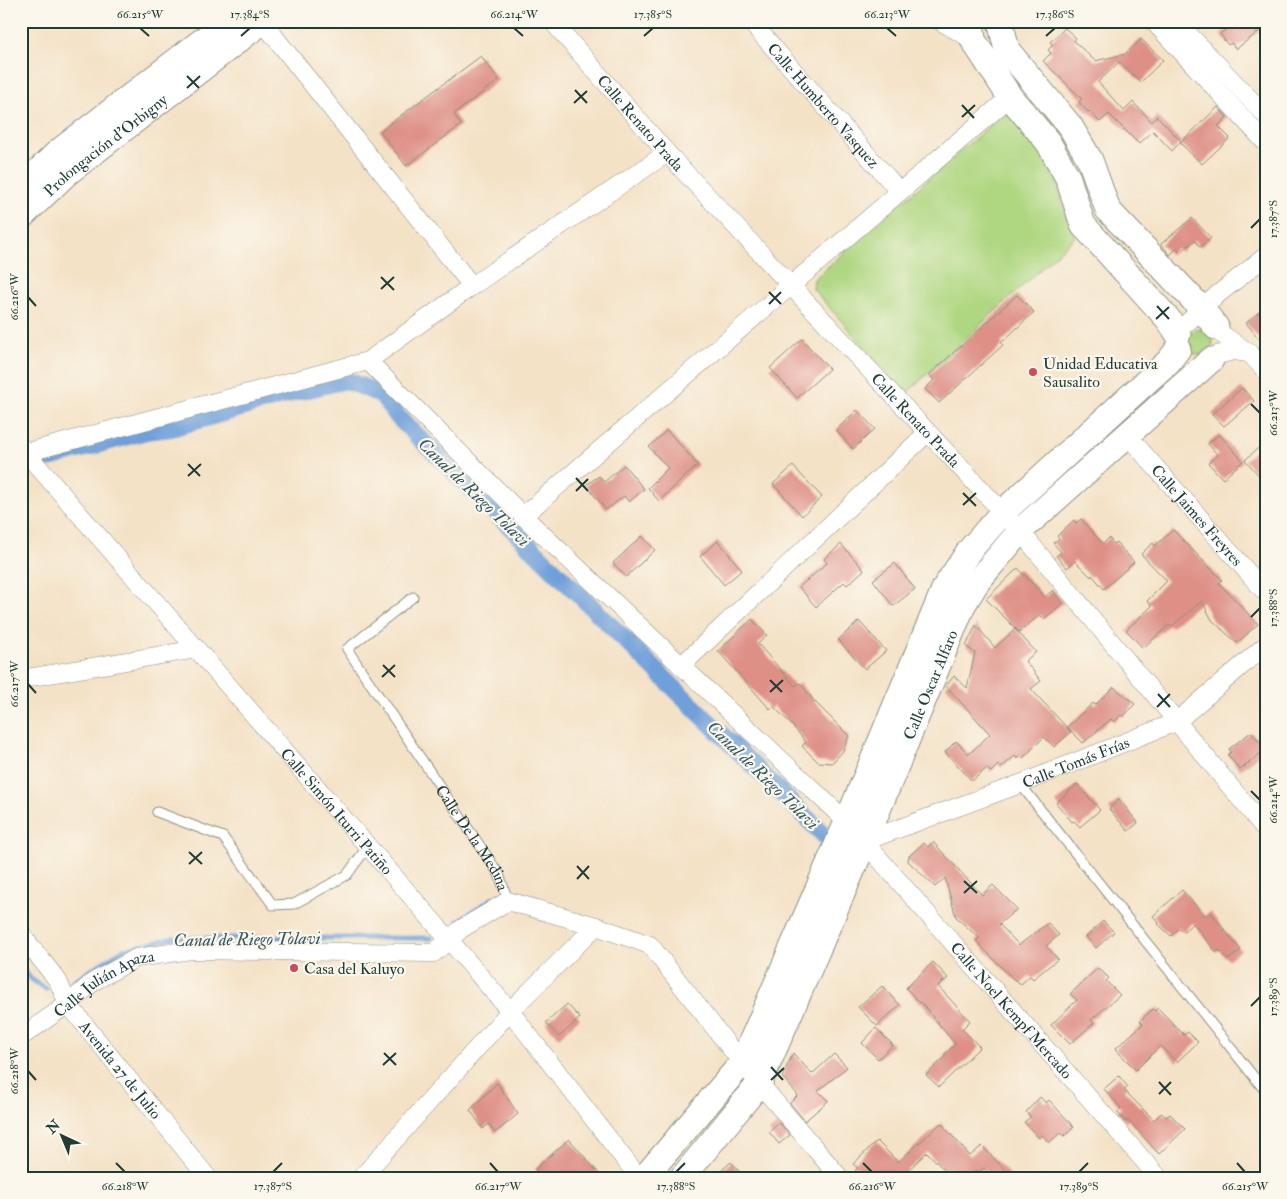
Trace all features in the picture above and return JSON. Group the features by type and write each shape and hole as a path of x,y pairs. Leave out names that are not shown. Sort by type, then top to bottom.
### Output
{"main road":[{"name":"Prolongación d'Orbigny","path":"21,188 57,153 228,21"},
{"name":"Prolongación d'Orbigny","path":"21,217 67,173 262,21"},
{"path":"1000,21 1008,50 1070,126 1090,160 1108,210 1202,336"},
{"path":"972,30 1010,97 1048,142 1068,178 1083,225 1168,320 1202,336"},
{"name":"Calle Oscar Alfaro","path":"682,1178 759,1084 865,841 963,605 977,582 1020,531 1128,436 1202,336"},
{"name":"Calle Oscar Alfaro","path":"644,1178 742,1063 847,822 944,587 969,551 1002,514 1169,361 1202,336"}],"street":[{"path":"262,21 472,286"},
{"name":"Calle Renato Prada","path":"552,21 667,153 927,434 1020,531 1266,830"},
{"name":"Calle Humberto Vasquez","path":"750,21 899,191"},
{"path":"940,21 972,30"},
{"path":"1153,21 1266,143"},
{"path":"1176,21 1266,116"},
{"path":"523,516 1010,97"},
{"path":"23,451 368,361 472,286 667,153"},
{"name":"Calle Oscar Alfaro","path":"1202,336 1217,295 1266,256"},
{"path":"1202,336 1234,352 1249,353 1266,372"},
{"name":"Calle Noel Kempf Mercado","path":"368,361 523,516 847,822 1159,1178"},
{"path":"681,666 927,434"},
{"name":"Calle Jaimes Freyres","path":"1128,436 1266,593"},
{"name":"Calle Simón Iturri Patiño","path":"23,451 450,940 510,1011 639,1178"},
{"name":"Calle Tomás Frías","path":"865,841 1020,784 1176,722 1266,645"},
{"path":"21,679 197,649"},
{"name":"Calle De la Medina","path":"508,901 596,926 650,945 742,1063"},
{"name":"Calle Julián Apaza","path":"21,1036 68,1004 93,982 136,958 191,950 434,953 462,929 508,901"},
{"path":"361,1178 510,1011 596,926"},
{"name":"Avenida 27 de Julio","path":"21,934 58,981 68,1004 208,1178"},
{"path":"742,1063 840,1178"}],"lane":[{"name":"Calle De la Medina","path":"413,596 346,649 500,874 508,901"},
{"path":"1020,784 1266,1092"},
{"path":"157,812 224,837 273,905 294,904 347,875 368,846"}],"green space":[{"path":"1003,114 1013,116 1040,145 1056,179 1075,237 906,394 813,289 814,279"},
{"path":"1200,329 1209,333 1213,342 1209,351 1200,355 1191,351 1187,342 1191,333"}],"building":[{"path":"1237,21 1254,21 1261,30 1236,49 1231,43 1228,45 1220,34"},
{"path":"1065,28 1076,38 1074,41 1095,61 1125,54 1141,39 1163,60 1141,82 1119,62 1098,82 1124,111 1133,102 1152,122 1157,116 1181,141 1172,151 1153,131 1139,144 1109,114 1100,122 1079,102 1082,99 1043,61 1051,53 1048,50 1053,45 1050,42"},
{"path":"481,56 499,80 454,114 461,125 406,166 380,131"},
{"path":"1218,107 1227,117 1218,126 1230,138 1202,164 1180,143"},
{"path":"1192,218 1211,238 1200,247 1195,240 1181,252 1177,248 1170,255 1161,244"},
{"path":"1017,295 1034,312 1001,343 1003,345 939,403 925,389 934,380 929,375"},
{"path":"1266,306 1266,347 1246,323"},
{"path":"802,339 829,369 797,398 770,368"},
{"path":"1242,388 1254,401 1224,426 1212,414"},
{"path":"857,410 875,429 853,449 836,430"},
{"path":"667,430 698,465 659,501 648,488 668,468 649,447"},
{"path":"1219,434 1243,461 1223,479 1208,463 1218,455 1208,444"},
{"path":"1266,441 1266,483 1245,460"},
{"path":"624,465 644,489 629,502 624,496 606,510 586,485 599,476 604,482"},
{"path":"793,466 822,497 802,516 773,484"},
{"path":"1081,519 1103,544 1109,538 1114,544 1116,542 1134,562 1104,589 1092,575 1091,577 1075,561 1067,568 1056,556 1061,552 1053,543 1059,539 1057,536 1074,520 1076,523"},
{"path":"1173,530 1222,580 1219,583 1258,624 1237,643 1212,620 1202,601 1171,627 1169,625 1143,648 1126,630 1152,606 1147,601 1167,581 1141,554 1153,543 1155,546"},
{"path":"642,536 655,550 626,577 613,563"},
{"path":"718,541 742,570 724,585 700,556"},
{"path":"841,544 864,570 847,585 844,582 816,607 799,587 827,563 824,559"},
{"path":"895,563 915,589 893,606 873,580"},
{"path":"1018,568 1045,597 1053,590 1063,603 1044,619 1040,615 1019,632 986,599"},
{"path":"752,619 767,635 758,644 795,686 800,683 814,701 849,736 843,751 832,763 818,762 802,746 806,742 790,723 773,706 770,709 718,651"},
{"path":"859,621 886,651 865,669 838,640"},
{"path":"976,625 995,648 1015,629 1036,652 1025,661 1041,681 1031,689 1071,732 1054,747 1044,737 1022,759 1019,756 1017,759 1015,756 1001,768 998,765 991,772 987,768 972,781 945,752 956,741 969,754 990,734 946,686 954,676 967,688 975,653 966,646"},
{"path":"1114,687 1135,704 1123,717 1121,715 1114,722 1111,719 1083,743 1067,727"},
{"path":"1251,732 1266,749 1240,770 1228,755 1231,752 1229,749"},
{"path":"1077,784 1100,810 1080,827 1074,821 1072,822 1056,803"},
{"path":"1119,799 1138,823 1128,831 1109,809"},
{"path":"933,842 982,895 993,885 1017,909 999,924 1019,945 1048,923 1059,935 1046,946 1058,959 1033,979 1030,976 1021,984 1012,978 976,941 979,938 956,917 945,878 935,887 908,861 909,856 924,843 928,847"},
{"path":"1182,890 1205,916 1210,912 1241,950 1228,960 1219,950 1216,952 1193,923 1183,932 1179,928 1171,936 1158,924 1153,916"},
{"path":"1103,921 1114,932 1096,948 1086,937"},
{"path":"933,962 948,978 938,986 970,1021 962,1029 980,1047 939,1087 926,1075 946,1056 944,1055 955,1044 921,1002 906,988"},
{"path":"1098,968 1109,978 1106,981 1120,995 1091,1020 1094,1023 1070,1044 1051,1025 1077,1000 1070,994"},
{"path":"882,986 900,1005 877,1026 858,1007"},
{"path":"567,1004 580,1018 559,1037 546,1023"},
{"path":"1158,1008 1184,1035 1188,1032 1198,1042 1177,1062 1160,1046 1136,1070 1115,1049 1143,1024 1140,1021 1153,1009 1155,1011"},
{"path":"876,1028 893,1045 878,1059 862,1043"},
{"path":"793,1053 812,1074 834,1054 847,1067 818,1091 828,1101 805,1121 790,1103 798,1095 782,1077"},
{"path":"1119,1076 1128,1087 1124,1090 1154,1120 1161,1113 1166,1117 1170,1114 1185,1129 1159,1154 1128,1120 1126,1122 1117,1112 1121,1108 1104,1089"},
{"path":"497,1083 518,1114 495,1133 489,1124 483,1129 470,1110"},
{"path":"1040,1097 1046,1103 1049,1100 1074,1127 1064,1136 1060,1133 1049,1143 1042,1135 1039,1138 1024,1122 1031,1117 1026,1112"},
{"path":"779,1123 790,1135 779,1144 769,1132"},
{"path":"941,1123 970,1156 982,1146 1013,1178 993,1178 984,1168 979,1172 977,1170 968,1178 952,1178 927,1152 900,1178 862,1178 855,1171 858,1168 853,1164 877,1141 898,1162"},
{"path":"569,1139 603,1178 542,1178 535,1169"},
{"path":"731,1162 745,1178 713,1178"}],"waterway":[{"name":"Canal de Riego Tolavi","path":"38,461 146,431 171,428 292,393 346,380 382,395 398,417 825,836"},
{"name":"Canal de Riego Tolavi","path":"518,893 548,904"},
{"name":"Canal de Riego Tolavi","path":"459,921 493,898"},
{"name":"Canal de Riego Tolavi","path":"73,981 123,950 174,938 431,938"},
{"name":"Canal de Riego Tolavi","path":"21,967 31,979 46,989"}],"place":[{"name":"Unidad Educativa Sausalito","path":"1033,372"},
{"name":"Casa del Kaluyo","path":"294,968"}]}
